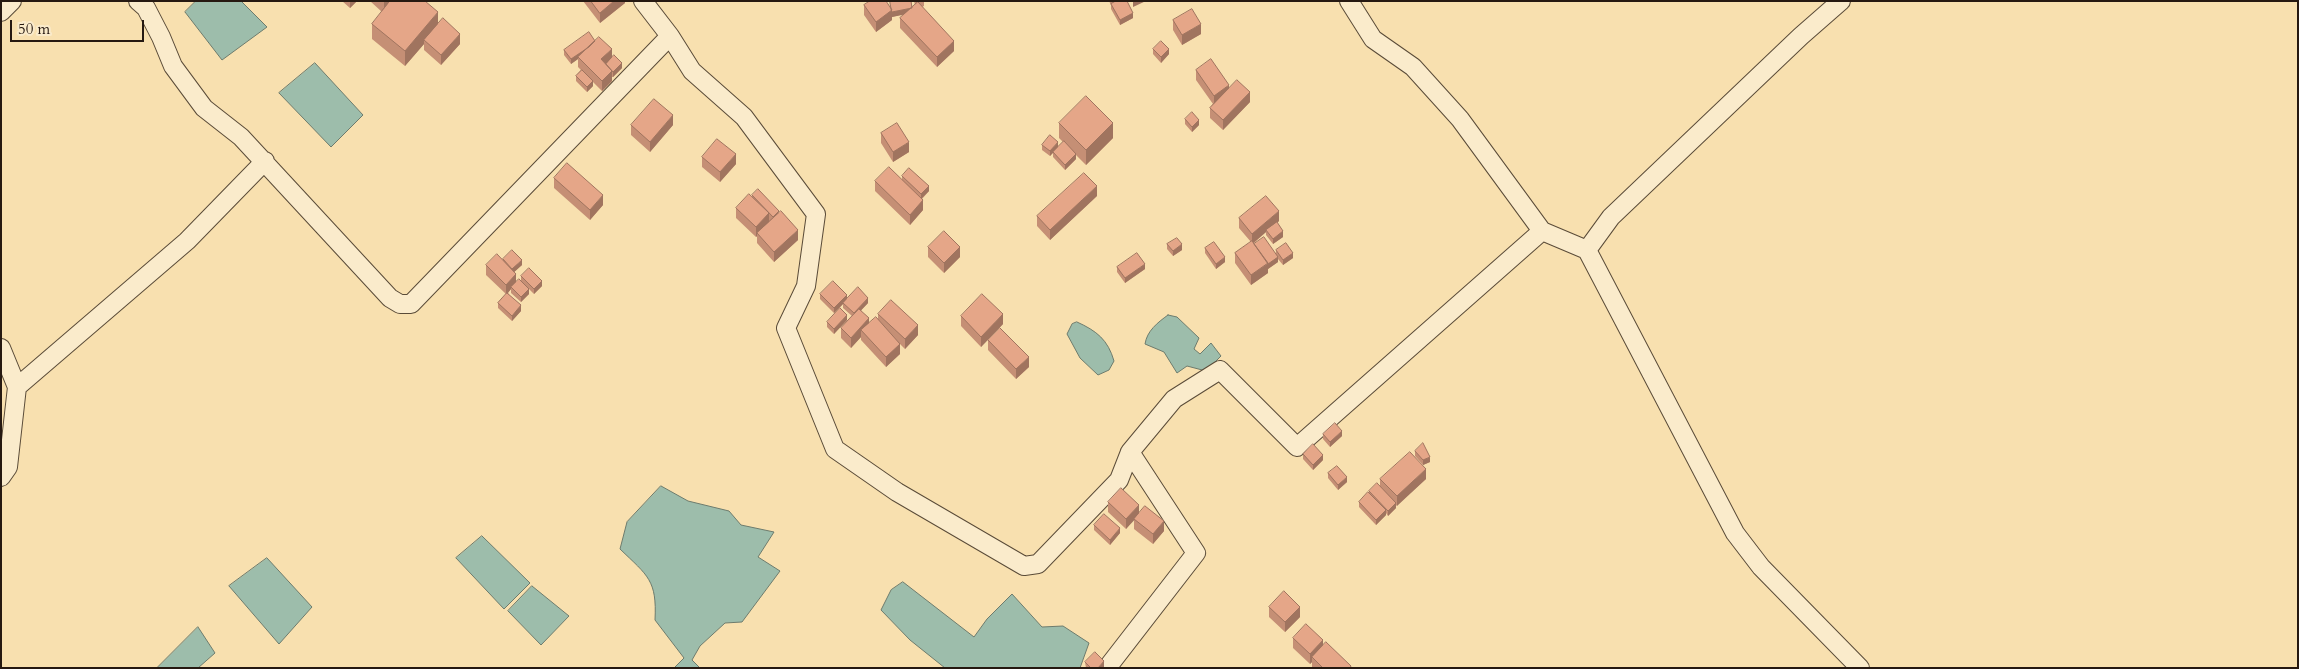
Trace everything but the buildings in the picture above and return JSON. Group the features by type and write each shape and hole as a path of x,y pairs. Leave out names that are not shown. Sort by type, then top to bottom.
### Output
{"street":[{"path":"1,12 12,1"},
{"path":"138,1 146,8 173,66 204,108 242,137 390,298 400,304 412,304 670,36"},
{"path":"643,1 670,36 692,71 744,118 816,214 806,286 786,328 835,449 897,492 1024,566 1038,564 1119,480 1130,452 1174,399 1220,370 1297,447 1542,231"},
{"path":"1349,1 1373,39 1413,67 1460,118 1542,231 1587,250 1735,533 1761,567 1860,668"},
{"path":"1587,250 1612,217 1801,36 1841,1"},
{"path":"17,387 187,241 265,161"},
{"path":"1,348 17,387 8,467 1,477"},
{"path":"1107,668 1196,553 1130,452"}],"shaded area":[{"path":"196,1 241,1 267,27 222,60 185,12"},
{"path":"315,63 363,115 331,147 279,93"},
{"path":"1168,315 1177,317 1199,338 1194,349 1200,354 1211,343 1221,356 1206,371 1187,366 1177,373 1164,352 1145,344 1150,331"},
{"path":"1077,322 1096,333 1105,342 1114,361 1109,370 1098,375 1080,358 1067,334 1072,324"},
{"path":"661,486 688,501 729,511 741,525 774,532 758,557 780,571 742,622 725,623 700,646 692,660 700,668 674,668 684,658 655,620 654,596 649,580 638,566 620,549 627,522"},
{"path":"482,536 530,583 504,609 456,558"},
{"path":"267,558 312,607 279,644 229,586"},
{"path":"903,582 974,637 987,619 1012,594 1042,627 1063,626 1089,643 1080,668 945,668 910,640 881,610 891,590"},
{"path":"532,586 569,616 541,645 508,611"},
{"path":"198,627 215,653 198,668 157,668"}]}
